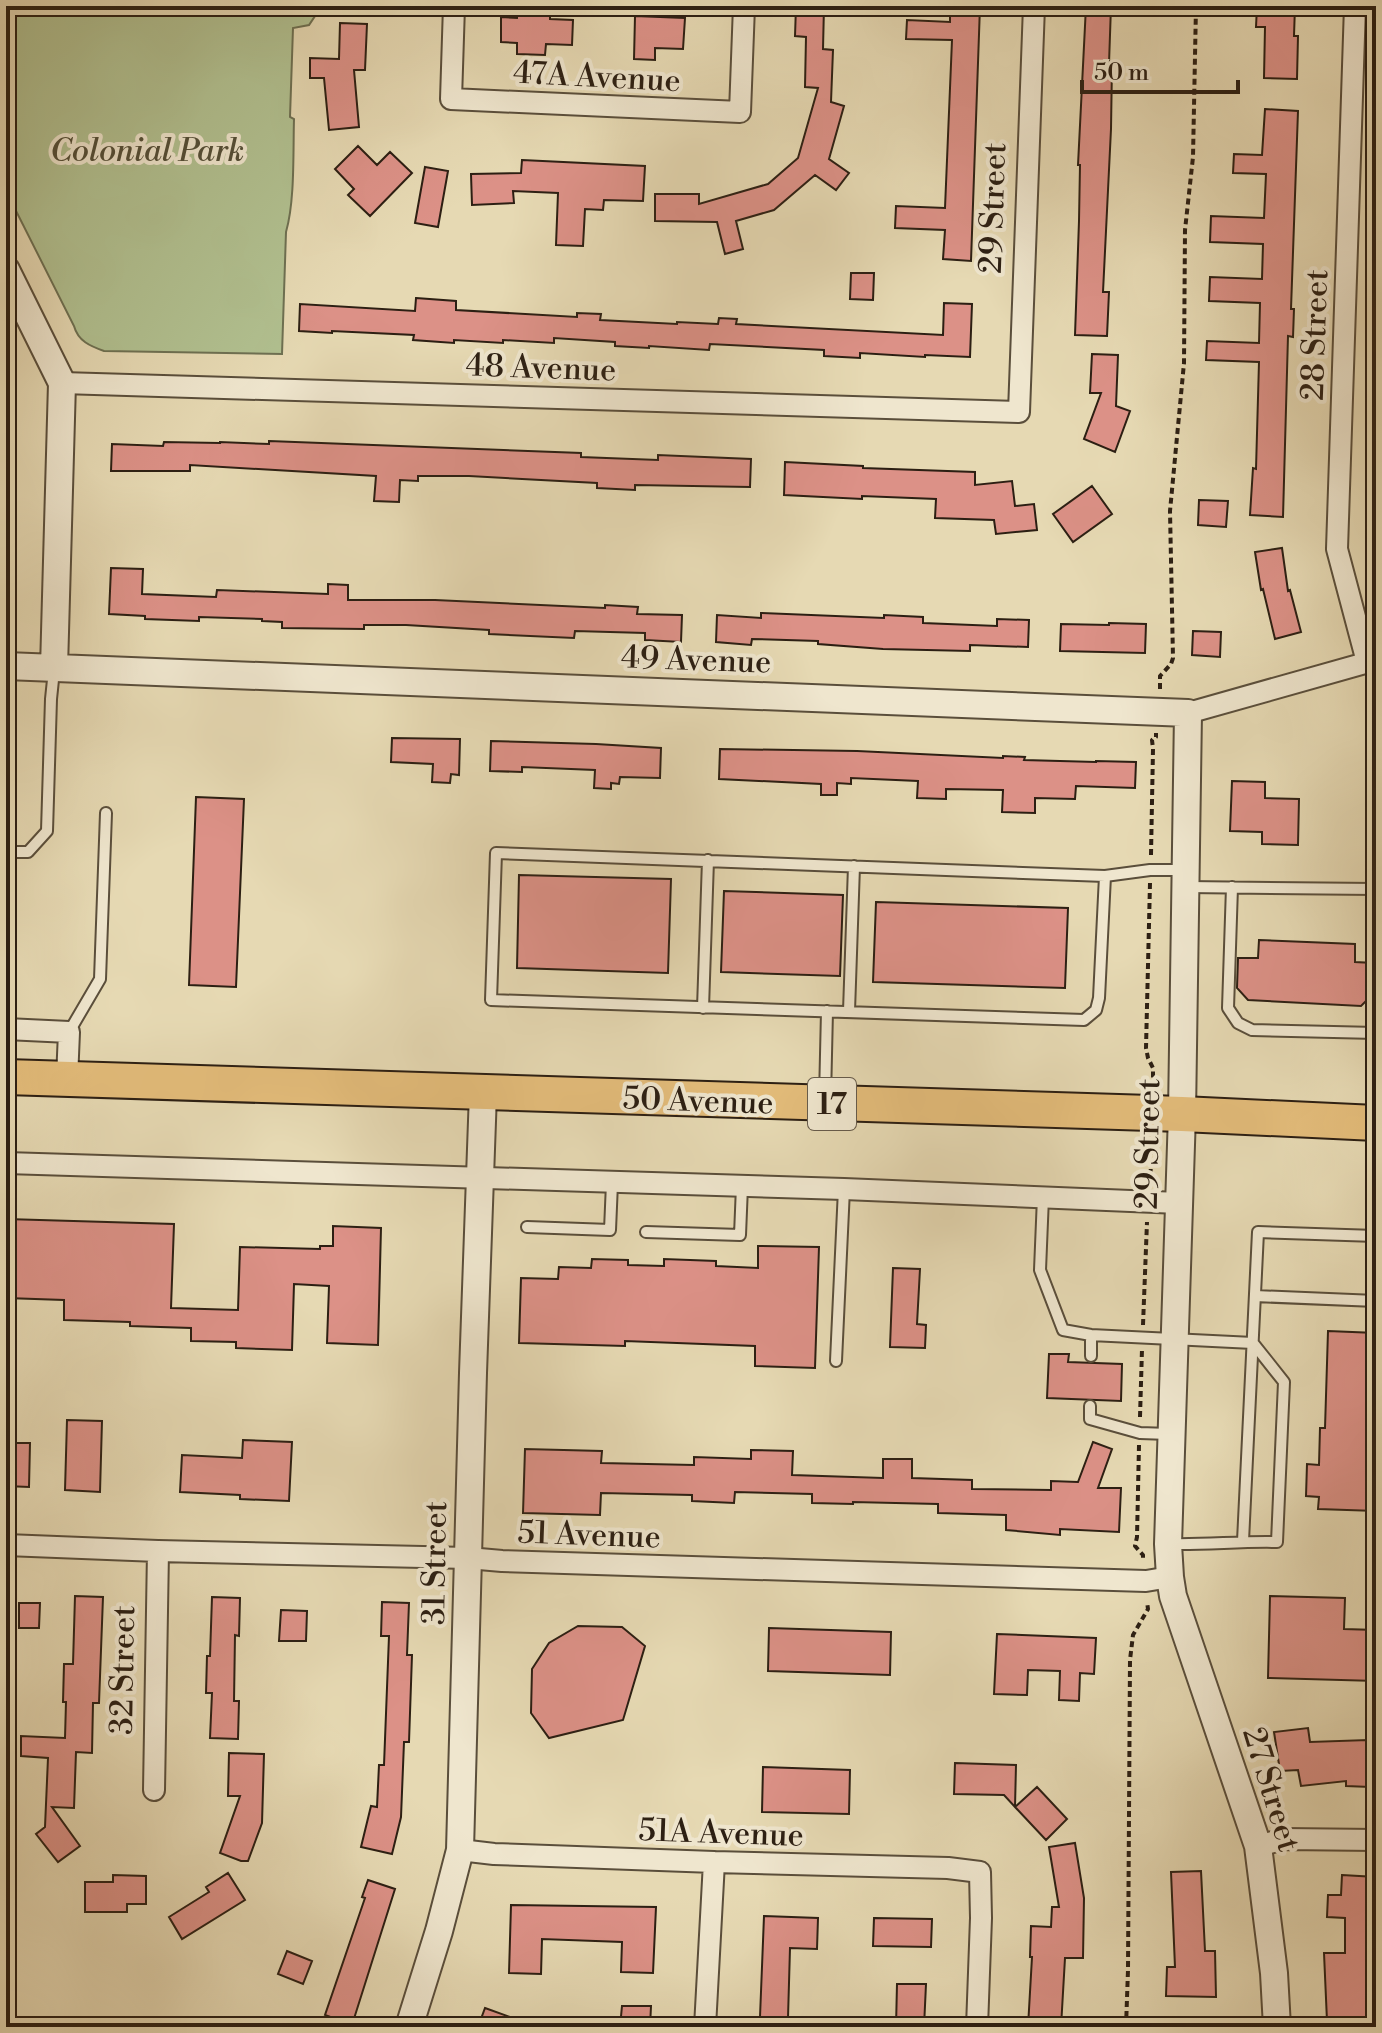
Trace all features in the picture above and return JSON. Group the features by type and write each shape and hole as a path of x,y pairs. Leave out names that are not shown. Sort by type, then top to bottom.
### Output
{"main road":[{"name":"50 Avenue","path":"6,1077 1182,1114 1376,1123"}],"street":[{"name":"47A Avenue","path":"454,6 451,99 740,112 744,6"},
{"name":"29 Street","path":"1019,412 1034,6"},
{"name":"28 Street","path":"1355,6 1337,549 1372,661"},
{"path":"6,270 62,383 54,668"},
{"name":"48 Avenue","path":"62,383 1019,412"},
{"name":"49 Avenue","path":"6,666 1188,713 1372,661"},
{"name":"29 Street","path":"1170,1577 1168,1544 1182,1114 1188,713"},
{"path":"6,1029 69,1032 67,1079"},
{"name":"31 Street","path":"409,2027 460,1850 483,1093"},
{"path":"6,1163 844,1189 1179,1203"},
{"name":"51 Avenue","path":"6,1545 1146,1581 1170,1577"},
{"name":"32 Street","path":"154,1790 158,1551"},
{"name":"27 Street","path":"1170,1577 1173,1596 1258,1846 1274,1973 1277,2027"},
{"path":"1258,1846 1284,1839 1376,1840"},
{"name":"51A Avenue","path":"460,1850 494,1854 948,1868 980,1872 977,2027"},
{"path":"705,2027 714,1862"}],"lane":[{"path":"6,852 28,852 47,831 54,668"},
{"path":"69,1032 100,979 106,813"},
{"path":"1105,876 1099,998 1096,1010 1084,1020 491,1000 496,853 1105,876 1150,870 1232,887 1376,889"},
{"path":"703,1008 708,860"},
{"path":"849,1011 854,866"},
{"path":"1232,887 1228,1008 1238,1023 1252,1030 1376,1033"},
{"path":"825,1104 827,1011"},
{"path":"527,1227 610,1230 612,1183"},
{"path":"646,1232 740,1235 742,1186"},
{"path":"836,1361 844,1189"},
{"path":"1043,1197 1040,1270 1063,1330 1091,1335 1253,1343 1284,1382 1277,1542 1168,1544"},
{"path":"1243,1541 1258,1232 1376,1236"},
{"path":"1255,1296 1376,1301"},
{"path":"1091,1335 1091,1356"},
{"path":"1090,1406 1090,1419 1140,1433 1171,1435"}],"path":[{"path":"1160,691 1160,676 1173,658 1170,511 1184,363 1185,230 1193,157 1196,6"},
{"path":"1153,1068 1146,1048 1152,740 1156,737"},
{"path":"1151,1178 1152,1159"},
{"path":"1143,1314 1147,1228"},
{"path":"1135,1546 1143,1555"},
{"path":"1126,2027 1130,1660 1133,1635 1148,1609"}],"green space":[{"name":"Colonial Park","path":"6,6 317,6 309,25 293,28 290,117 294,119 293,176 286,232 282,354 104,351 78,336 6,191"}],"building":[{"path":"518,6 550,6 550,19 573,20 572,45 546,44 545,55 517,54 517,43 501,42 501,17 517,18"},
{"path":"796,6 824,6 823,49 833,50 831,102 844,106 829,159 849,173 836,190 815,175 774,210 736,221 743,249 725,254 717,222 655,221 655,194 699,194 699,204 768,184 798,158 818,88 805,87 806,37 795,36"},
{"path":"950,6 980,6 971,261 943,259 945,230 895,228 896,206 945,208 952,40 906,39 907,20 950,22"},
{"path":"1086,6 1111,6 1111,129 1103,292 1109,292 1107,336 1075,335 1078,165"},
{"path":"1257,6 1295,6 1297,79 1264,78 1265,27 1256,27"},
{"path":"635,16 685,18 683,49 655,48 655,60 634,59"},
{"path":"340,23 367,24 365,70 354,70 359,127 329,130 324,78 310,78 310,58 339,59"},
{"path":"1265,109 1298,111 1291,309 1294,309 1293,337 1288,336 1283,517 1250,515 1253,468 1256,469 1259,362 1206,360 1207,341 1259,343 1260,303 1209,301 1210,277 1262,279 1263,244 1210,242 1211,216 1264,218 1266,174 1233,173 1234,154 1262,155"},
{"path":"358,146 377,165 390,152 412,173 370,216 348,195 354,189 335,169"},
{"path":"522,160 645,166 643,201 604,200 603,210 585,209 583,246 556,245 558,193 513,191 514,203 472,205 471,174 521,173"},
{"path":"425,167 448,171 438,227 415,223"},
{"path":"851,273 874,273 873,300 850,299"},
{"path":"416,298 456,301 456,310 577,317 577,313 601,314 600,320 677,324 718,324 719,318 737,319 736,324 943,335 944,303 972,304 970,357 860,353 860,358 824,356 824,350 710,344 709,350 649,348 615,346 615,342 554,338 554,343 454,340 454,343 413,340 414,335 299,331 300,304 415,311"},
{"path":"1092,354 1118,355 1116,406 1130,411 1115,452 1084,439 1101,393 1090,393"},
{"path":"269,441 581,453 581,457 658,460 658,455 751,459 750,487 635,485 635,490 597,488 597,483 418,476 418,481 400,480 399,502 374,501 376,476 190,465 190,471 111,471 112,444 269,444"},
{"path":"785,462 975,472 975,485 1012,481 1015,506 1034,504 1037,530 996,534 994,520 935,518 936,499 784,495"},
{"path":"1092,486 1112,514 1073,542 1053,514"},
{"path":"1199,500 1228,501 1226,527 1198,525"},
{"path":"1282,548 1288,591 1301,632 1275,639 1261,590 1255,552"},
{"path":"111,568 143,569 142,594 216,597 217,590 328,594 328,584 348,585 348,600 638,607 637,614 682,615 681,642 645,640 645,633 575,631 574,638 489,634 489,630 406,625 364,625 364,629 282,628 282,622 262,619 145,619 145,616 109,614"},
{"path":"761,613 923,617 923,623 997,626 997,619 1029,620 1028,647 970,645 970,651 883,649 818,644 818,641 752,639 751,645 716,642 717,615 761,618"},
{"path":"1061,624 1146,624 1145,653 1060,651"},
{"path":"1193,631 1221,632 1220,657 1192,655"},
{"path":"392,738 460,739 459,775 451,774 450,783 432,782 433,764 391,762"},
{"path":"491,741 661,748 660,778 620,777 619,784 611,783 611,789 594,788 595,770 522,767 522,772 490,771"},
{"path":"720,749 1136,762 1135,788 1076,786 1075,799 1035,798 1035,813 1002,812 1003,790 946,789 946,799 917,798 918,781 851,778 851,784 837,783 837,795 821,795 821,784 719,779"},
{"path":"1232,781 1265,782 1265,798 1299,799 1298,845 1262,844 1262,832 1230,831"},
{"path":"196,797 244,799 236,987 189,985"},
{"path":"519,875 671,879 668,973 517,968"},
{"path":"724,891 843,895 840,976 721,972"},
{"path":"876,902 1068,908 1065,988 873,982"},
{"path":"1259,940 1355,944 1355,962 1374,963 1373,994 1361,1006 1248,1000 1237,988 1238,958 1258,958"},
{"path":"6,1219 174,1224 171,1308 238,1310 240,1247 320,1249 320,1246 333,1246 333,1226 381,1228 378,1345 327,1343 329,1286 294,1284 292,1350 236,1348 236,1342 191,1341 191,1328 64,1320 64,1300 6,1298"},
{"path":"758,1246 819,1247 815,1368 755,1366 755,1346 625,1341 625,1346 519,1343 521,1278 558,1279 559,1267 591,1268 592,1259 628,1260 628,1265 664,1266 664,1259 716,1261 716,1266 758,1268"},
{"path":"893,1268 920,1269 917,1324 926,1325 925,1348 890,1347"},
{"path":"1328,1331 1376,1333 1376,1511 1318,1509 1319,1497 1306,1496 1307,1464 1319,1465 1320,1428 1325,1428"},
{"path":"1049,1354 1069,1354 1068,1362 1122,1364 1121,1401 1047,1398"},
{"path":"67,1420 102,1421 100,1492 65,1490"},
{"path":"243,1440 292,1442 289,1501 180,1492 182,1455 242,1458"},
{"path":"1093,1442 1112,1449 1098,1488 1121,1488 1119,1532 1060,1529 1060,1535 1006,1530 1006,1515 938,1513 938,1504 812,1503 812,1494 735,1492 734,1503 692,1501 692,1495 601,1493 600,1515 523,1513 525,1449 602,1451 601,1463 694,1465 694,1457 751,1459 751,1450 793,1451 792,1475 883,1478 883,1459 912,1459 912,1478 972,1480 972,1489 1051,1490 1051,1481 1078,1482"},
{"path":"6,1443 30,1443 29,1487 6,1486"},
{"path":"75,1596 103,1597 99,1703 93,1703 92,1753 76,1752 74,1808 52,1807 80,1846 58,1862 36,1834 45,1827 48,1758 21,1756 21,1736 65,1738 64,1664 73,1664"},
{"path":"1270,1596 1345,1598 1344,1629 1376,1630 1376,1681 1268,1678"},
{"path":"212,1597 240,1598 239,1636 235,1635 234,1701 239,1701 238,1739 210,1738 212,1693 206,1693"},
{"path":"382,1602 409,1603 407,1655 412,1655 409,1742 404,1742 401,1817 392,1854 361,1847 371,1806 377,1807 379,1765 384,1765 389,1636 381,1636"},
{"path":"19,1603 40,1603 39,1628 19,1628"},
{"path":"281,1610 307,1611 306,1641 279,1641"},
{"path":"578,1626 622,1627 645,1646 623,1720 549,1738 531,1713 532,1669 549,1643"},
{"path":"769,1628 891,1632 890,1675 768,1671"},
{"path":"997,1634 1096,1638 1094,1674 1080,1673 1079,1701 1059,1700 1060,1671 1028,1670 1027,1695 994,1694"},
{"path":"1308,1728 1310,1742 1368,1740 1370,1787 1346,1786 1346,1781 1301,1786 1298,1770 1280,1771 1274,1732"},
{"path":"229,1753 264,1754 262,1823 248,1861 220,1853 240,1796 228,1796"},
{"path":"955,1763 1016,1765 1015,1807 1004,1795 954,1794"},
{"path":"763,1767 850,1770 849,1814 762,1812"},
{"path":"1037,1787 1067,1819 1046,1840 1015,1807"},
{"path":"1075,1843 1084,1898 1083,1958 1065,1958 1061,2027 1028,2027 1031,1926 1051,1927 1052,1907 1059,1907 1049,1847"},
{"path":"1201,1871 1205,1951 1215,1951 1216,1997 1166,1996 1167,1967 1175,1967 1171,1872"},
{"path":"228,1873 245,1900 182,1939 169,1917 209,1892 206,1887"},
{"path":"113,1875 146,1876 146,1904 127,1904 127,1912 85,1912 85,1882 113,1882"},
{"path":"1342,1875 1376,1877 1376,2018 1327,2021 1324,1953 1345,1953 1345,1918 1327,1917 1328,1895 1341,1895"},
{"path":"368,1880 395,1889 352,2025 325,2015 365,1898 362,1897"},
{"path":"511,1905 656,1907 653,1973 621,1972 622,1942 542,1939 541,1974 509,1973"},
{"path":"764,1916 818,1918 817,1949 790,1948 788,2018 760,2017"},
{"path":"874,1918 932,1919 931,1947 873,1946"},
{"path":"287,1951 312,1961 303,1984 278,1974"},
{"path":"897,1984 926,1984 924,2027 896,2027"},
{"path":"622,2006 651,2006 650,2027 620,2027"},
{"path":"485,2008 532,2025 532,2027 478,2027"}]}
